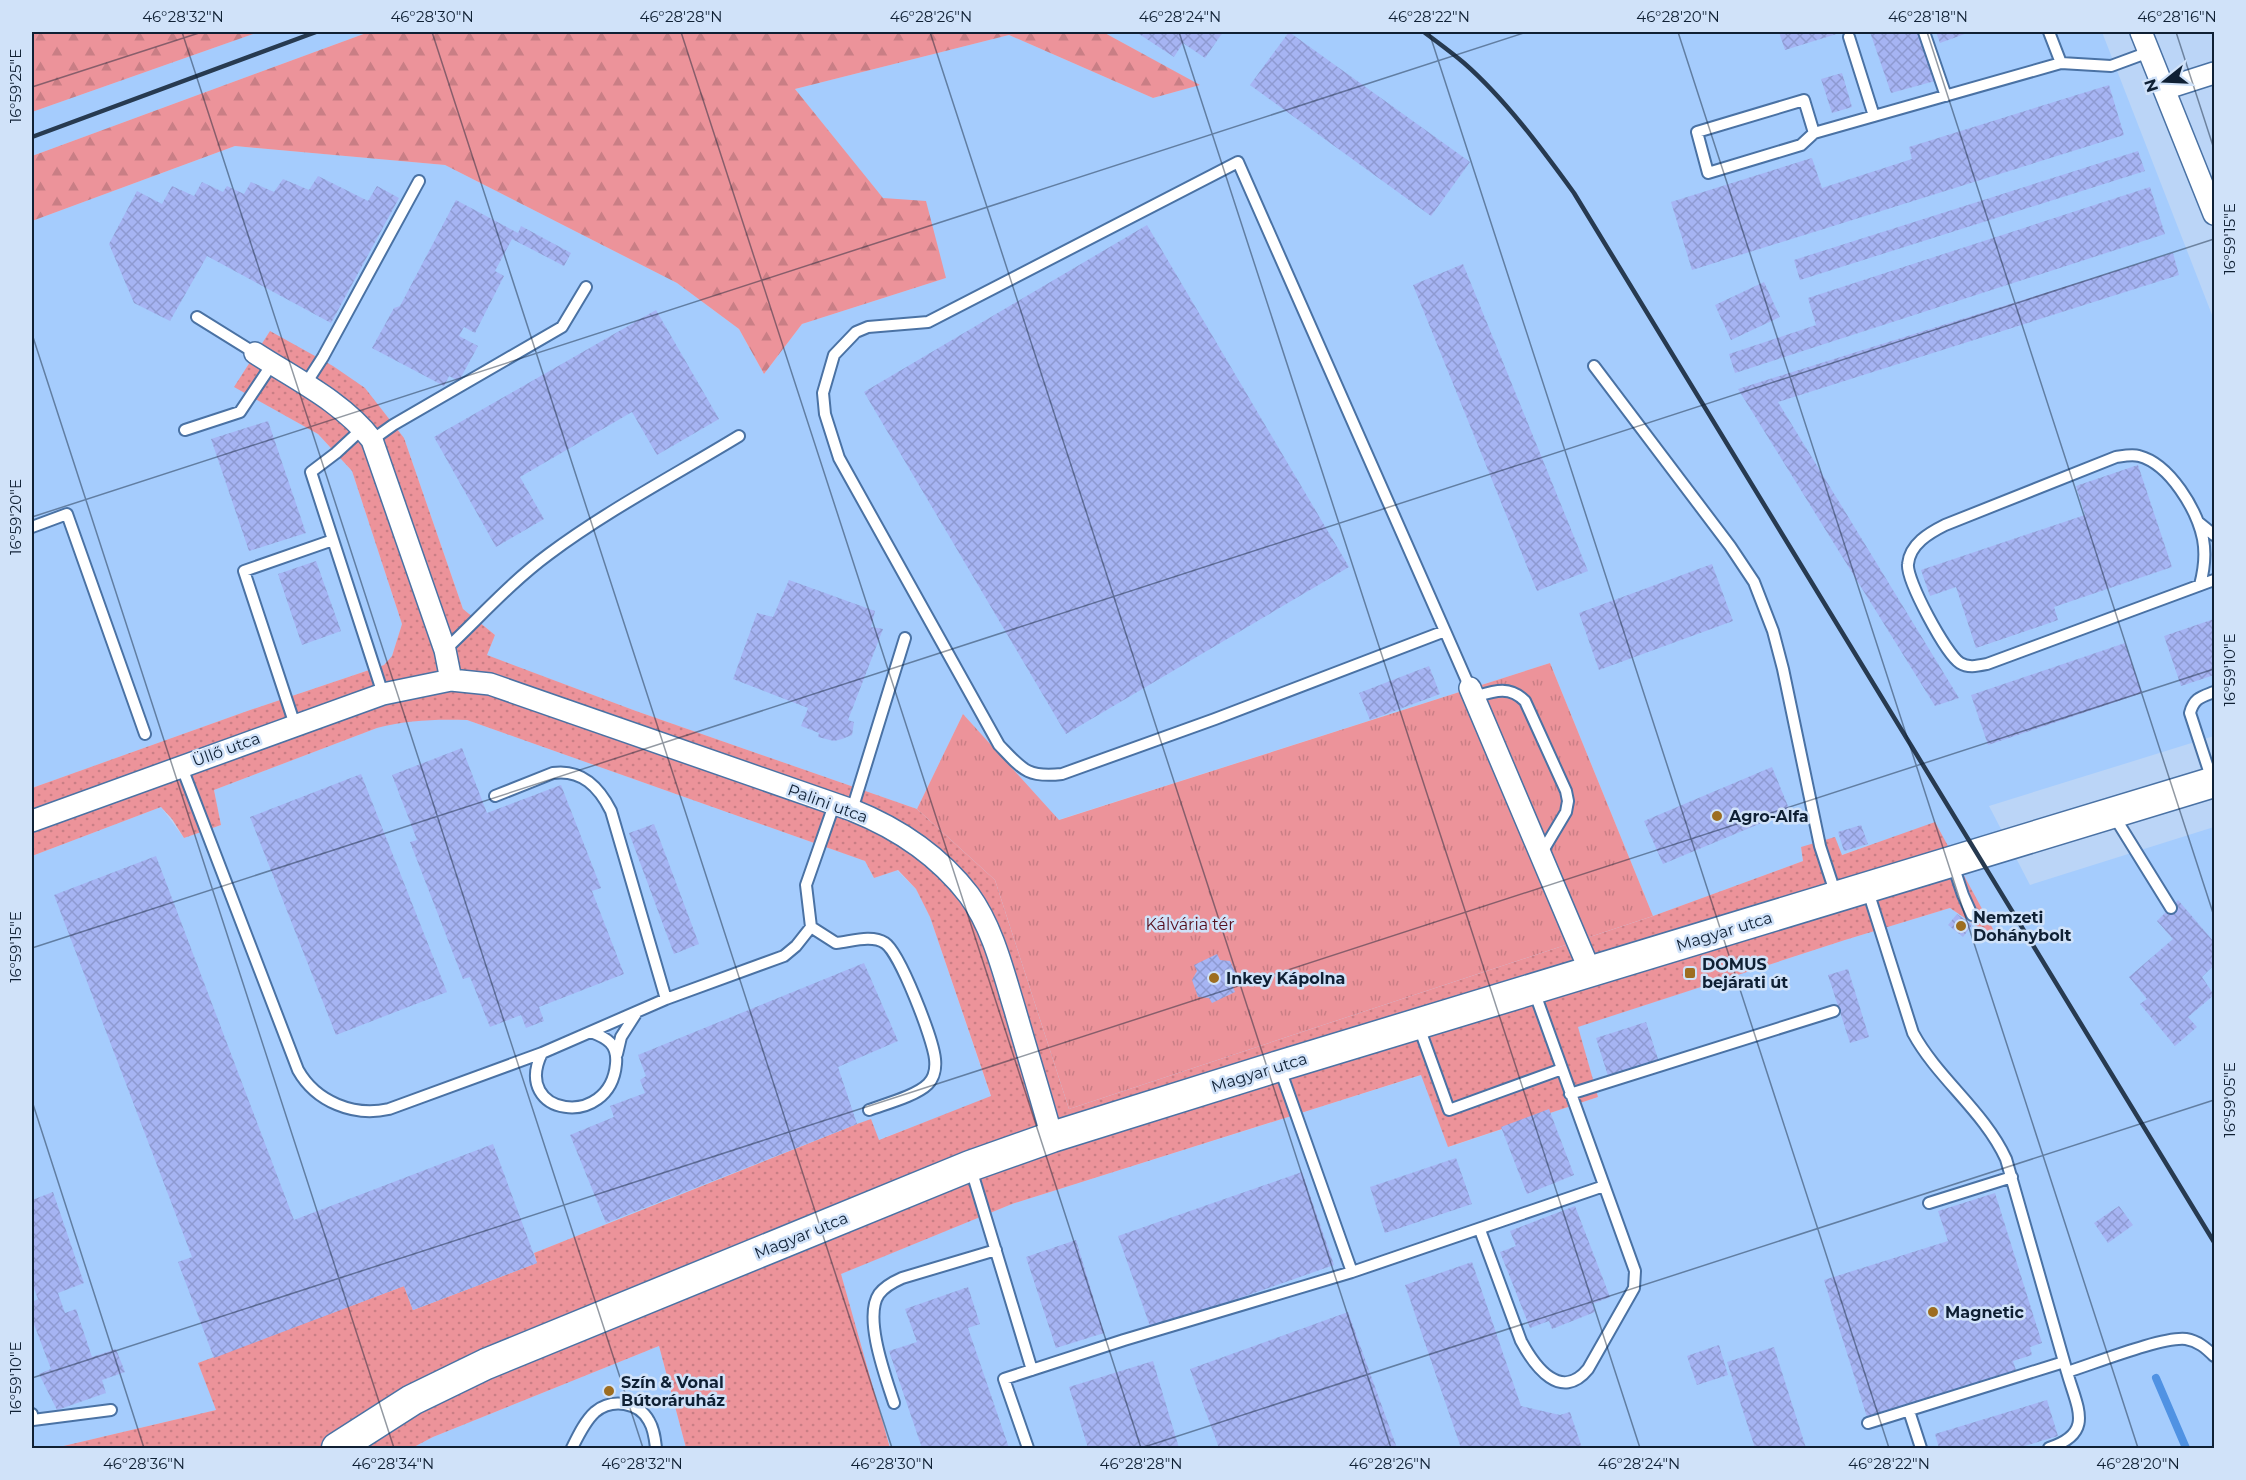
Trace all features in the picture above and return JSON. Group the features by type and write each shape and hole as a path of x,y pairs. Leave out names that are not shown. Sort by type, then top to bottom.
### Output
{"main road":[{"name":"Magyar utca","path":"337,1449 412,1400 486,1364 970,1166 1052,1137 1418,1023 2214,783"}],"street":[{"path":"2141,32 2214,214"},
{"path":"2164,89 2214,73"},
{"path":"263,358 305,385 368,434 445,650 451,680"},
{"name":"Palini utca","path":"422,685 451,680 490,684 843,807 882,822 905,836 939,865 969,896 983,919 1002,965 1052,1137"},
{"name":"Üllő utca","path":"32,820 295,724 383,694 422,685"},
{"path":"1472,693 1590,971"}],"lane":[{"path":"1924,32 1946,96"},
{"path":"2049,32 2061,63"},
{"path":"1848,37 1874,117"},
{"path":"1814,133 1804,100 1697,132 1708,173 1801,145 1814,133 2061,63 2111,66 2149,52"},
{"path":"1445,631 1215,719 1062,774 1044,776 1029,773 999,745 839,458 825,414 823,393 834,355 856,332 868,327 928,322 1238,162 1445,631 1472,693 1505,690 1519,695 1525,701 1566,791 1566,812 1541,854"},
{"path":"305,385 323,357 419,181"},
{"path":"383,694 311,472 336,453 368,434 393,424 562,327 586,287"},
{"path":"185,430 240,412 263,358 197,317"},
{"path":"1594,366 1730,546 1754,582 1773,631 1820,846 1837,896"},
{"path":"445,650 510,587 547,555 579,532 739,436"},
{"path":"2200,585 2205,562 2203,540 2198,522 2185,497 2171,477 2153,462 2139,456 2127,455 1945,525 1917,543 1908,565 1912,583 1945,646 1953,658 1971,667 1987,664 2214,580"},
{"path":"32,527 67,514 145,734"},
{"path":"2198,522 2214,535"},
{"path":"295,724 244,571 333,540"},
{"path":"182,765 302,1078 318,1093 337,1105 373,1113 542,1053 666,999 784,956 796,946 811,927 806,885 843,807 905,638"},
{"path":"2214,692 2199,698 2193,704 2190,713 2214,783"},
{"path":"495,796 553,772 561,771 586,779 600,792 611,811 666,999"},
{"path":"2113,813 2171,908"},
{"path":"1952,862 1972,915"},
{"path":"1867,887 1913,1033 1925,1053 1992,1134 2006,1159 2012,1177 2079,1415 2077,1429 2072,1439 2049,1449"},
{"path":"811,927 836,943 874,939 883,941 893,949 932,1044 936,1067 928,1084 918,1091 869,1110"},
{"path":"1480,1230 1521,1341 1530,1358 1540,1371 1553,1380 1573,1382 1581,1377 1588,1369 1634,1288 1635,1271 1533,988"},
{"path":"542,1053 537,1067 537,1082 548,1100 563,1108 583,1105 604,1095 615,1078 621,1036 639,1011"},
{"path":"1570,1095 1834,1011"},
{"path":"1418,1023 1449,1110 1562,1069"},
{"path":"591,1032 606,1037 611,1042 617,1057"},
{"path":"1279,1066 1352,1272"},
{"path":"970,1166 1032,1370"},
{"path":"1929,1203 2012,1177"},
{"path":"1028,1449 1004,1379 1352,1272 1604,1186"},
{"path":"894,1403 878,1354 874,1326 875,1300 880,1292 889,1284 902,1278 996,1250"},
{"path":"1868,1423 2174,1339 2195,1342 2205,1347 2214,1356"},
{"path":"572,1449 587,1421 595,1412 621,1403 638,1408 645,1414 654,1433 656,1449"},
{"path":"32,1414 33,1420 111,1410"},
{"path":"1909,1410 1921,1449"}],"shaded area":[{"path":"259,32 369,32 32,156 32,112"},
{"path":"1103,32 2102,32 2214,320 2214,736 1989,806 2030,885 2214,827 2214,1448 890,1448 840,1274 1012,1204 1422,1075 1449,1147 1598,1097 1577,1027 1950,908 1998,941 1935,823 1841,855 1801,847 1803,861 1653,916 1550,663 1058,820 963,714 917,809 636,711 486,655 495,635 463,609 404,438 235,387 318,434 352,471 402,624 392,656 384,665 32,788 32,221 235,146 445,165 677,283 739,329 764,374 802,324 946,278 795,89 1009,35 1153,98 1199,85"},
{"path":"467,720 865,861 874,878 897,870 916,889 930,917 991,1097 878,1140 871,1120 857,1124 534,1253 537,1263 413,1310 404,1286 199,1363 216,1410 55,1448 32,1448 32,856 161,807 184,838 221,825 214,790 377,728 403,721"},
{"name":"Szín & Vonal Bútoráruház","path":"659,1346 686,1448 412,1448 433,1437"}],"green space":[{"path":"54,32 259,32 32,112 32,34"},
{"path":"369,32 1103,32 1200,85 1153,98 1009,35 795,89 883,198 926,201 946,278 802,324 764,374 739,329 677,283 445,165 235,146 32,221 32,156"},
{"path":"270,331 333,366 365,388 404,438 463,609 495,635 487,655 636,711 917,809 995,880 1069,1109 1653,916 1803,861 1801,847 1835,837 1842,855 1935,822 2000,942 1950,908 1578,1027 1598,1097 1448,1147 1421,1075 1012,1204 841,1274 890,1448 686,1448 659,1346 433,1437 412,1448 55,1448 216,1410 198,1363 404,1286 413,1310 537,1263 534,1253 857,1124 871,1119 879,1140 991,1096 930,917 916,889 898,870 874,878 865,861 467,720 422,721 377,728 214,790 221,825 184,838 161,807 32,856 32,788 384,665 392,656 402,624 352,471 318,434 234,387"},
{"name":"Kálvária tér","path":"1550,663 1653,916 1069,1109 995,880 917,809 963,714 1059,820"}],"building":[{"path":"1136,32 1223,32 1205,58 1183,43 1174,57"},
{"path":"1289,32 1470,162 1431,216 1250,85"},
{"path":"1779,32 1843,32 1785,50"},
{"path":"1870,32 1917,32 1923,40 1935,81 1891,93"},
{"path":"1936,32 1970,32 1940,43"},
{"path":"1842,73 1852,107 1832,113 1821,79"},
{"path":"2109,85 2124,135 1692,270 1671,202 1812,158 1822,188 1912,159 1909,147"},
{"path":"2138,151 2145,171 1800,280 1794,260"},
{"path":"318,176 368,201 377,186 399,198 331,323 207,256 170,321 134,303 109,244 137,191 162,204 172,186 194,196 202,182 223,192 227,186 244,194 251,182 274,192 283,179 309,190"},
{"path":"2150,187 2165,234 1735,373 1729,354 1816,325 1808,298"},
{"path":"456,200 518,233 521,226 571,253 564,266 512,239 495,271 504,276 475,333 464,327 459,336 478,346 459,381 449,376 444,386 372,348 394,308 400,306"},
{"path":"1147,225 1349,567 1066,734 864,392"},
{"path":"2173,253 2179,275 1778,402 1959,698 1935,706 1738,389"},
{"path":"1463,264 1588,571 1537,591 1413,285"},
{"path":"1764,282 1780,317 1731,340 1715,305"},
{"path":"656,310 719,419 657,455 632,412 520,477 544,519 496,547 434,437"},
{"path":"268,421 306,533 249,551 211,439"},
{"path":"2138,465 2172,567 2054,607 2058,620 1976,648 1956,587 1930,596 1921,570 2085,515 2076,486"},
{"path":"316,561 341,631 302,645 278,574"},
{"path":"1712,564 1733,621 1599,670 1579,613"},
{"path":"789,580 875,611 871,627 883,629 848,720 854,722 852,735 842,739 834,741 818,737 819,733 801,726 808,708 733,679 757,613 773,617"},
{"path":"2214,619 2214,675 2181,686 2164,636"},
{"path":"2125,643 2142,693 1988,745 1971,695"},
{"path":"1429,666 1440,694 1370,720 1359,693"},
{"path":"462,748 487,813 561,785 601,888 592,891 624,974 539,1007 544,1021 526,1028 521,1015 490,1027 470,977 463,979 410,842 417,840 392,775"},
{"name":"Agro-Alfa","path":"1772,767 1790,811 1663,864 1644,821"},
{"path":"361,774 447,992 336,1035 250,817"},
{"path":"654,824 699,944 674,954 629,833"},
{"path":"1861,825 1868,844 1844,851 1838,832"},
{"path":"156,856 294,1220 493,1144 537,1263 413,1310 404,1286 214,1358 178,1262 192,1257 54,895"},
{"path":"2178,900 2214,942 2214,965 2202,977 2214,995 2188,1017 2197,1027 2175,1046 2140,1004 2147,999 2129,977 2173,939 2157,921"},
{"path":"1957,914 1972,925 1963,937 1948,925"},
{"name":"Inkey Kápolna","path":"1217,954 1220,960 1230,961 1237,976 1232,984 1235,992 1212,1003 1209,998 1198,997 1192,980 1197,971 1194,965"},
{"path":"864,963 898,1041 838,1067 857,1124 606,1223 570,1135 614,1117 610,1106 645,1093 640,1080 646,1076 638,1055"},
{"path":"1848,969 1869,1037 1850,1043 1828,975"},
{"path":"1646,1022 1659,1062 1609,1079 1596,1038"},
{"path":"1549,1109 1574,1175 1527,1194 1501,1127"},
{"path":"1456,1158 1472,1204 1385,1233 1370,1187"},
{"path":"1302,1172 1334,1265 1151,1329 1118,1236"},
{"path":"53,1192 84,1283 58,1293 65,1313 76,1309 92,1357 116,1349 125,1372 102,1380 106,1393 57,1410 39,1374 51,1369 32,1319 32,1302 38,1299 32,1283 32,1200"},
{"name":"Magnetic","path":"1995,1193 2042,1343 2030,1347 2032,1355 2013,1361 2016,1370 1867,1417 1824,1280 1948,1241 1938,1211"},
{"path":"1575,1206 1610,1297 1592,1304 1595,1312 1552,1329 1549,1321 1530,1328 1500,1252 1516,1246 1510,1231"},
{"path":"2119,1206 2133,1225 2108,1243 2094,1223"},
{"path":"1076,1240 1104,1333 1056,1348 1026,1257"},
{"path":"1472,1262 1521,1406 1560,1415 1570,1412 1582,1448 1461,1448 1405,1285"},
{"path":"968,1287 980,1324 968,1328 1009,1448 922,1448 889,1351 917,1342 905,1309"},
{"path":"1348,1312 1397,1448 1219,1448 1190,1369"},
{"path":"1719,1345 1728,1375 1697,1385 1687,1356"},
{"path":"1774,1347 1806,1448 1755,1448 1727,1362"},
{"path":"1153,1361 1179,1448 1088,1448 1069,1387"},
{"path":"2047,1400 2058,1436 2018,1448 1939,1448 1935,1434"}],"waterway":[{"path":"2156,1378 2186,1448"}],"railway":[{"path":"32,137 316,32"},
{"path":"1424,32 1464,63 1494,92 1536,142 1574,193 2214,1242"}],"place":[{"name":"Agro-Alfa","path":"1717,816"},
{"name":"Nemzeti Dohánybolt","path":"1961,926"},
{"name":"DOMUS bejárati út","path":"1690,973"},
{"name":"Inkey Kápolna","path":"1214,978"},
{"name":"Magnetic","path":"1933,1312"},
{"name":"Szín & Vonal Bútoráruház","path":"609,1391"}]}
